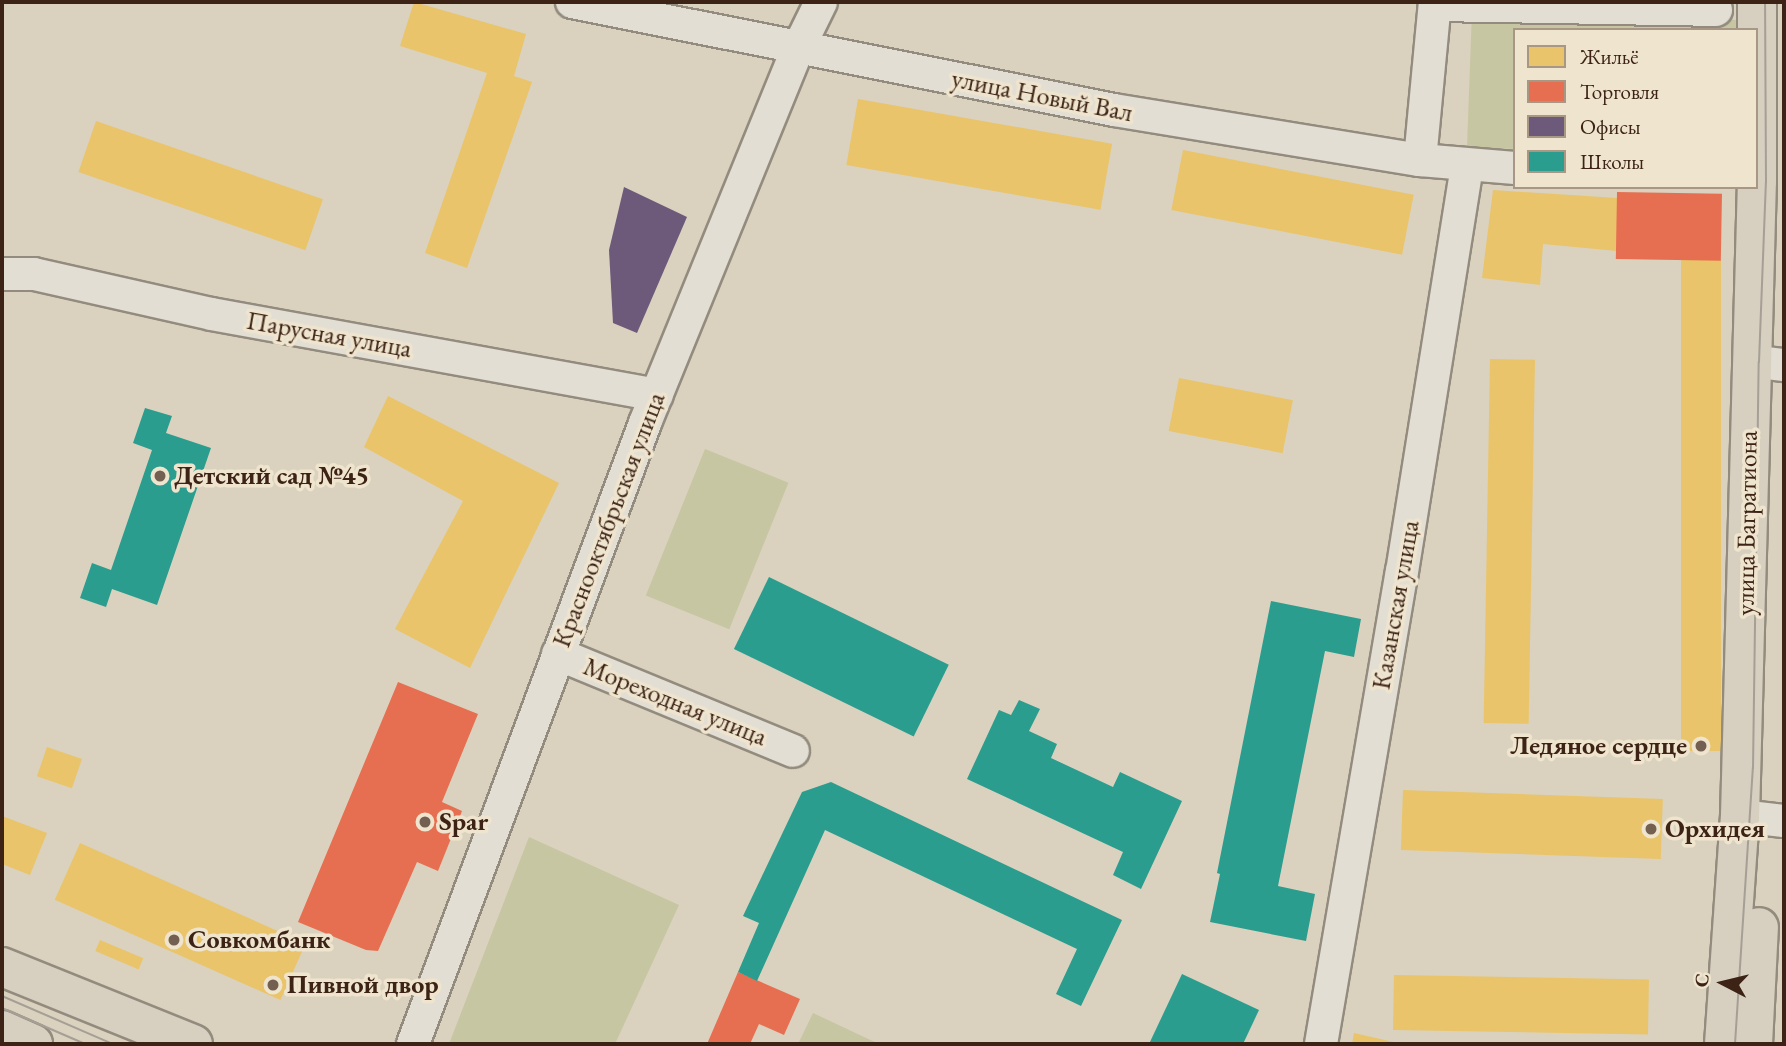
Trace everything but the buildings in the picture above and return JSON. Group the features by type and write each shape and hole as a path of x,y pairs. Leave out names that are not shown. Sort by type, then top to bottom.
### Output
{"main road":[{"name":"улица Багратиона","path":"1753,1044 1763,818 1771,363 1757,2"},
{"name":"улица Багратиона","path":"1764,182 1781,2"},
{"name":"улица Багратиона","path":"1724,1044 1763,818"},
{"path":"2,967 193,1044"},
{"path":"2,1030 33,1044"}],"street":[{"name":"улица Новый Вал","path":"572,2 1114,110 1420,160 1513,168"},
{"name":"Краснооктябрьская улица","path":"414,1044 657,395 798,49 821,2"},
{"path":"1420,160 1435,3 1716,9"},
{"name":"Казанская улица","path":"1321,1044 1402,572 1466,165"},
{"name":"Парусная улица","path":"2,274 34,274 212,314 657,395"},
{"name":"Мореходная улица","path":"558,654 793,751"}],"green space":[{"path":"1472,10 1739,20 1739,28 1513,28 1513,149 1467,147"},
{"path":"705,449 788,483 729,629 646,595"},
{"path":"529,837 679,905 615,1044 449,1044"},
{"path":"813,1013 879,1044 798,1044"}],"tram line":[{"path":"1735,1044 1753,768 1759,362 1766,182 1765,2"},
{"path":"2,996 113,1044"},
{"path":"2,1008 85,1044"}],"place":[{"name":"Детский сад №45","path":"160,476"},
{"name":"Ледяное сердце","path":"1701,746"},
{"name":"Spar","path":"425,822"},
{"name":"Орхидея","path":"1651,829"},
{"name":"Совкомбанк","path":"174,940"},
{"name":"Пивной двор","path":"273,985"}]}
